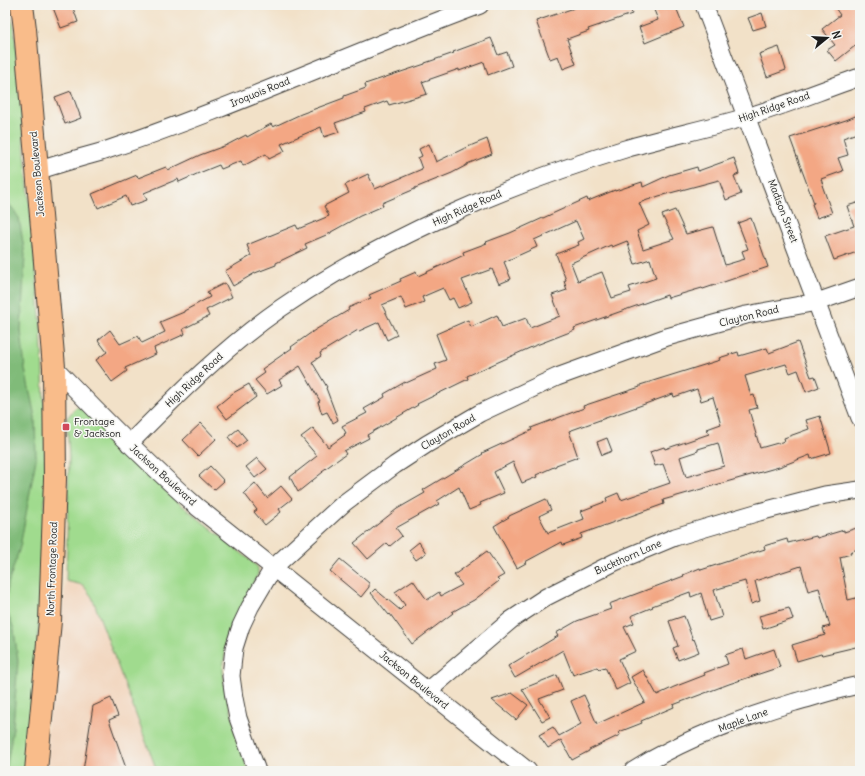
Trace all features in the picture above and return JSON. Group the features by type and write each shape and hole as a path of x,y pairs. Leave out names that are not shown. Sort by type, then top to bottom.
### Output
{"main road":[{"name":"Jackson Boulevard","path":"22,5 54,367"},
{"name":"North Frontage Road","path":"36,771 50,621 55,479 54,367"}],"street":[{"name":"Iroquois Road","path":"37,171 162,130 480,5"},
{"name":"Madison Street","path":"704,5 860,418"},
{"name":"High Ridge Road","path":"129,444 192,380 232,346 280,308 364,257 446,217 533,180 624,149 746,117 860,77"},
{"name":"Clayton Road","path":"257,771 238,718 231,676 234,648 241,626 250,607 273,568 344,503 395,465 427,444 480,413 558,377 667,336 746,315 817,302 860,287"},
{"name":"Jackson Boulevard","path":"54,367 129,444 167,481 196,506 528,771"},
{"name":"Buckthorn Lane","path":"428,691 511,620 546,597 615,562 675,537 759,512 825,495 860,490"},
{"name":"Maple Lane","path":"633,771 689,742 748,717 820,695 860,685"}],"shaded area":[{"path":"66,581 83,585 92,597 157,771 42,771"}],"green space":[{"path":"5,5 14,26 41,326 46,450 43,579 26,771 5,771"},
{"path":"5,198 19,218 25,255 21,330 25,369 35,417 36,459 20,547 8,584 5,606"},
{"path":"76,407 84,409 173,498 258,568 258,574 243,604 226,646 223,670 225,689 248,771 157,771 92,597 83,585 66,581 69,458 67,418"},
{"path":"5,607 14,629 18,661 13,728 6,771 5,771"}],"building":[{"path":"52,5 72,5 78,22 61,28"},
{"path":"583,5 629,5 632,14 588,29 589,31 567,39 576,64 563,69 558,56 550,59 536,21"},
{"path":"652,5 675,5 684,27 645,43 639,27 658,20"},
{"path":"833,5 855,5 860,12 860,42 836,61 827,50 835,45 822,29 840,15"},
{"path":"762,13 766,26 753,30 748,18"},
{"path":"491,38 498,55 507,52 512,66 488,75 484,62 422,82 427,94 389,105 387,101 365,109 366,112 335,123 339,132 324,137 321,127 281,144 285,151 269,159 266,154 243,166 241,161 221,169 219,165 179,182 178,179 144,193 147,200 130,206 126,196 98,208 92,194 137,175 138,178 166,167 168,170 200,155 227,145 246,135 247,137 271,124 273,127 301,114 344,98 344,96 366,88 365,84 425,64"},
{"path":"779,47 786,70 767,77 759,54"},
{"path":"71,91 81,118 65,124 55,97"},
{"path":"860,114 860,132 843,138 848,155 838,158 843,171 821,179 832,213 817,218 812,204 814,203 790,138"},
{"path":"487,139 492,154 382,203 383,206 360,216 331,233 305,244 307,248 276,263 276,265 255,273 233,286 225,271 251,256 247,245 296,225 298,229 329,216 324,206 349,193 345,185 368,174 375,189 422,169 418,158 422,156 419,149 429,144 436,162"},
{"path":"734,158 739,174 734,176 741,194 726,200 719,180 659,196 639,203 649,225 637,231 643,249 674,239 662,215 675,210 686,234 713,227 725,265 745,259 742,251 748,249 738,223 751,218 768,267 703,289 702,288 668,298 667,295 574,328 575,330 534,346 467,376 468,379 417,404 418,405 367,435 369,438 344,451 346,454 322,471 323,472 298,492 290,477 317,456 301,437 313,428 328,447 345,435 344,434 346,433 342,426 367,413 364,409 385,397 384,394 405,382 406,383 437,369 435,364 446,360 436,334 468,320 471,327 497,315 502,327 526,318 530,328 560,316 552,295 567,290 564,281 566,280 556,254 579,245 578,242 584,239 576,221 534,240 537,247 504,262 511,279 499,284 492,269 462,280 472,302 458,308 453,298 449,300 443,288 422,297 424,302 406,309 401,297 382,305 397,335 387,340 379,322 359,331 358,330 320,353 321,356 312,362 327,387 326,388 338,420 333,423 327,412 322,414 318,402 320,401 300,366 279,380 282,385 267,394 255,380 265,373 262,369 315,330 349,310 348,308 371,298 369,295 401,281 400,279 416,272 418,276 464,255 463,252 510,233 587,198 588,201 615,190 642,182 643,187 669,175 697,167 698,171","holes":["627,241 635,264 650,259 656,278 629,287 631,292 612,298 602,272 578,281 571,263 611,245 612,247"]},
{"path":"860,202 860,251 834,260 825,236 854,226 847,206"},
{"path":"225,283 232,297 206,310 209,316 183,329 185,334 154,348 156,354 125,368 127,371 112,382 96,360 107,352 98,340 110,330 120,344 138,336 142,343 165,332 160,322 184,312 210,297 207,292"},
{"path":"798,342 811,377 815,376 819,387 806,392 798,370 790,373 786,364 745,376 751,396 754,395 757,408 749,410 760,448 785,441 784,438 809,429 806,420 820,416 831,453 811,459 810,455 779,467 663,500 664,504 581,534 582,538 563,545 562,542 517,568 494,526 509,516 546,499 551,510 539,516 548,533 584,519 581,511 607,501 606,498 618,493 621,500 670,483 663,464 655,466 650,452 664,447 665,449 709,434 707,429 721,424 713,397 701,401 697,389 674,397 673,394 569,431 578,457 556,465 536,475 537,477 522,483 513,462 494,472 504,493 480,503 481,505 469,510 459,487 437,501 439,504 396,528 402,536 390,546 387,543 368,559 354,543 397,509 425,493 423,490 483,454 482,453 532,430 531,428 584,408 583,406 640,387 640,385 720,360 719,358 738,352 739,356 767,348 769,353","holes":["718,443 724,466 686,477 680,457 698,451 698,449"]},
{"path":"249,384 256,397 227,419 217,406 233,393"},
{"path":"201,423 216,439 198,456 183,440"},
{"path":"238,429 247,440 237,448 228,437"},
{"path":"607,438 612,451 602,455 597,442"},
{"path":"257,458 267,469 255,478 246,467"},
{"path":"210,466 224,481 214,490 199,476"},
{"path":"255,483 267,498 281,486 292,499 279,509 281,512 265,525 254,512 257,510 244,493"},
{"path":"860,527 860,548 850,552 851,554 840,557 848,600 860,597 860,646 821,654 797,661 792,645 825,635 823,628 830,626 819,588 808,591 801,566 755,581 760,601 751,604 745,581 714,590 722,617 709,621 701,593 691,597 690,592 652,606 653,607 631,616 634,623 624,627 636,651 619,659 630,683 616,690 605,667 599,669 597,667 573,675 563,650 515,678 508,666 558,636 556,633 577,621 611,609 609,604 684,576 683,575 700,568 701,570 765,549 764,546 787,539 788,543 816,536 817,538 844,530 844,532"},
{"path":"419,542 426,553 416,560 409,550"},
{"path":"487,551 504,575 497,579 499,581 474,600 452,612 453,613 412,644 390,614 389,615 371,593 375,589 400,610 405,605 395,592 413,580 427,600 439,592 441,596 462,585 454,575"},
{"path":"340,559 369,583 369,587 361,597 330,571"},
{"path":"789,608 793,619 763,629 759,616"},
{"path":"684,616 699,652 678,660 673,648 678,646 669,621"},
{"path":"743,649 746,659 774,649 780,667 673,705 674,707 641,721 642,723 619,732 620,735 572,760 561,740 548,748 539,735 553,727 559,736 581,724 571,701 584,695 597,724 645,702 631,677 643,670 657,695 705,675 704,673 728,664 725,655"},
{"path":"557,675 563,690 539,699 550,717 542,721 522,689"},
{"path":"512,693 528,705 516,720 492,700"},
{"path":"111,698 118,716 109,720 127,771 83,771 93,706"}],"place":[{"name":"Frontage & Jackson","path":"66,427"}]}
